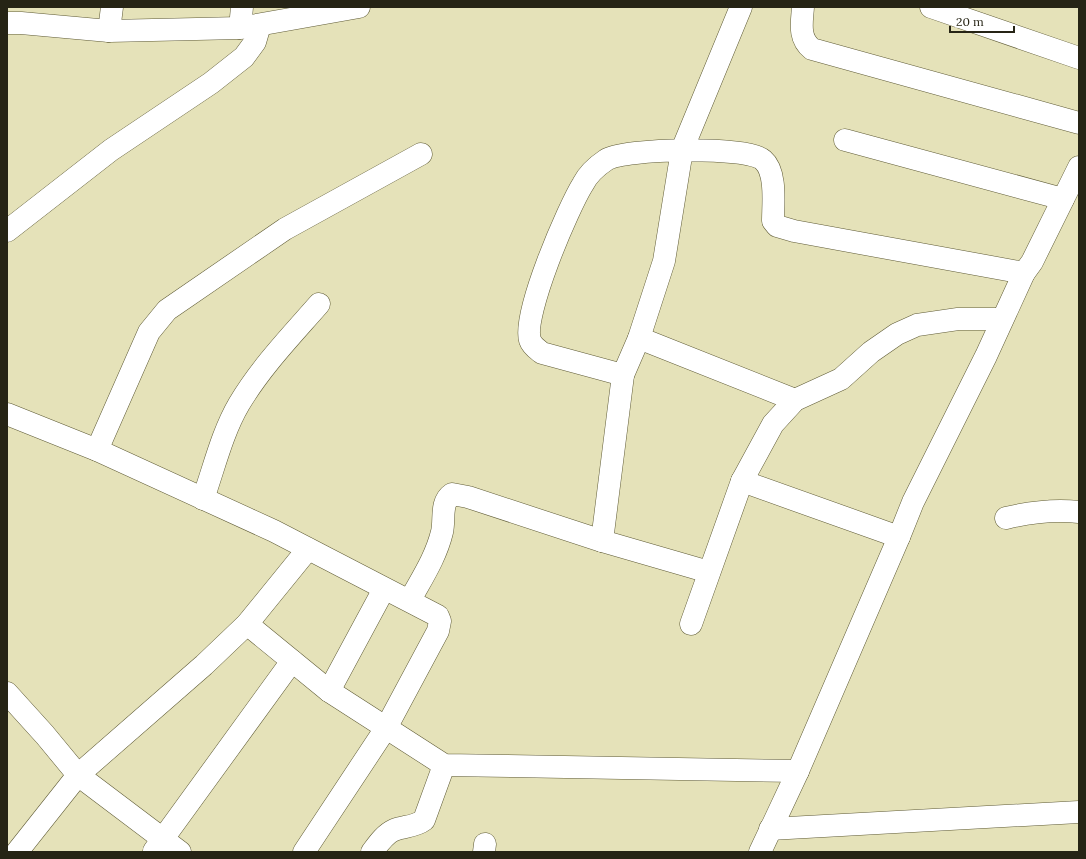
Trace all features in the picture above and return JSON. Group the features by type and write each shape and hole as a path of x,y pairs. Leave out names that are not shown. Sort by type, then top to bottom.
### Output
{"street":[{"path":"109,31 112,7"},
{"path":"16,18 109,31 247,20 359,7"},
{"path":"602,541 623,375 639,338 664,261 682,150 741,7"},
{"path":"803,7 802,34 806,44 812,49 1079,123"},
{"path":"931,7 1079,58"},
{"path":"7,231 111,150 211,83 244,57 255,42 247,20"},
{"path":"845,140 1063,199"},
{"path":"623,375 542,353 534,347 530,340 531,314 554,245 577,194 593,170 607,159 618,155 682,150 751,154 762,159 768,166 774,189 773,221 778,226 785,229 1024,273"},
{"path":"97,450 149,332 167,310 285,229 421,154"},
{"path":"760,852 798,771 899,537 912,502 986,356 1024,273 1032,262 1079,167"},
{"path":"203,499 224,436 238,405 265,366 319,304"},
{"path":"691,624 708,572 742,481 773,424 796,400 842,379 878,347 897,334 917,325 958,319 1002,319"},
{"path":"639,338 796,400"},
{"path":"7,414 97,450 274,531 384,589 410,600 438,616 440,625 386,728 304,852"},
{"path":"742,481 899,537"},
{"path":"410,600 436,554 442,530 444,505 446,499 452,494 468,497 602,541 708,572"},
{"path":"1006,518 1034,511 1060,510 1079,512"},
{"path":"17,852 78,775 247,624 308,549"},
{"path":"329,691 384,589"},
{"path":"247,624 329,691 444,765 798,771"},
{"path":"157,846 292,661"},
{"path":"7,693 45,735 78,775 157,846 180,852"},
{"path":"372,852 387,834 394,830 414,826 424,820 444,765"},
{"path":"770,829 1079,812"}]}
